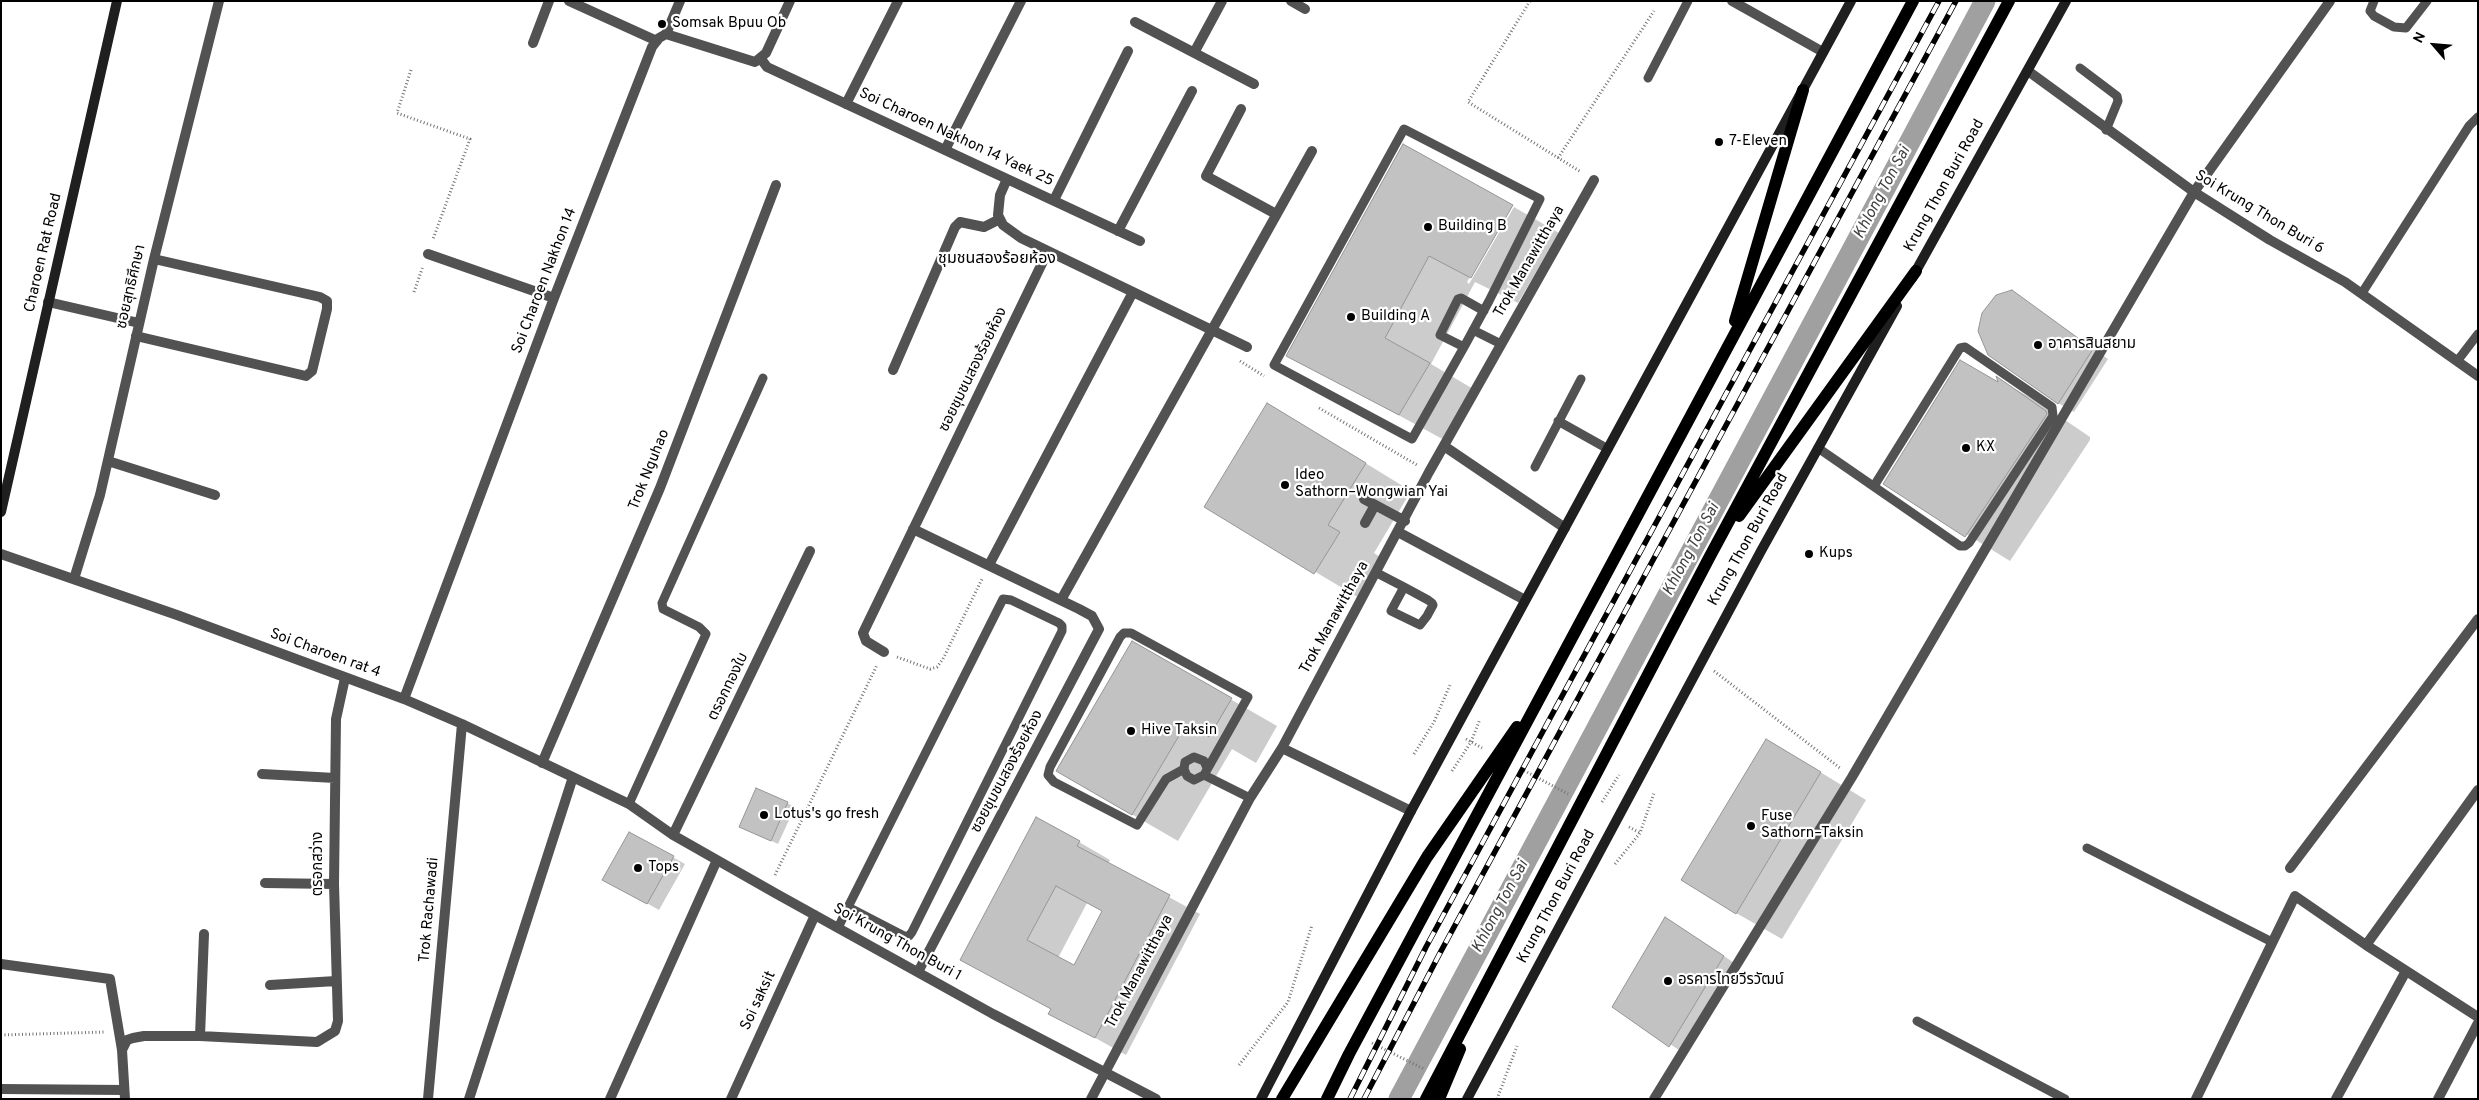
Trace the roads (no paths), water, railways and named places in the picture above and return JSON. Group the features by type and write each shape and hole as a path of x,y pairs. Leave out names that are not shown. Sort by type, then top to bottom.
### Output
{"main road":[{"name":"Charoen Rat Road","path":"1,512 117,1"},
{"path":"1261,1099 1411,811 1851,1"},
{"path":"1327,1099 1913,1"},
{"name":"Krung Thon Buri Road","path":"1426,1099 1709,558 2009,1"},
{"name":"Krung Thon Buri Road","path":"1468,1099 1818,448 2066,1"},
{"path":"1728,345 1803,90"},
{"path":"1709,558 1916,271"},
{"path":"1282,1099 1427,858 1475,785 1545,689"},
{"path":"1440,1099 1488,979"}],"street":[{"name":"ซอยสุทธิศึกษา","path":"74,579 108,461 154,259 219,1"},
{"path":"533,43 549,1"},
{"path":"569,1 657,41"},
{"path":"680,1 666,34 681,37 755,62 766,53 790,1"},
{"path":"846,104 898,1"},
{"path":"945,150 1021,1"},
{"path":"1195,51 1222,1"},
{"path":"1291,1 1305,9"},
{"path":"1732,1 1823,52"},
{"path":"1654,1099 1852,777 2194,192 2330,1"},
{"path":"1135,22 1195,51 1254,84"},
{"name":"Soi Charoen Nakhon 14","path":"404,699 554,298 652,47 666,34"},
{"path":"1054,200 1128,51"},
{"name":"Soi Charoen Nakhon 14 Yaek 25","path":"761,59 767,67 1140,241"},
{"name":"Soi Krung Thon Buri 6","path":"2028,71 2106,130 2194,192 2362,293 2478,376"},
{"path":"1118,230 1192,91"},
{"path":"1241,110 1206,176 1276,214"},
{"path":"1061,600 1210,330 1312,151"},
{"path":"1007,179 1000,195 1000,219 1003,225 1021,238 1247,347"},
{"name":"Trok Manawitthaya","path":"1091,1099 1250,798 1282,748 1444,446 1594,180"},
{"name":"Trok Nguhao","path":"542,763 660,488 776,184"},
{"path":"893,370 955,227 960,222 984,227 1000,219"},
{"name":"ซอยชุมชนสองร้อยห้อง","path":"884,652 866,641 863,633 1048,251"},
{"path":"428,254 554,298"},
{"path":"136,336 306,376 312,371 327,309 326,301 320,297 154,259"},
{"path":"989,565 1133,292"},
{"path":"48,302 140,323"},
{"path":"1444,446 1565,528"},
{"path":"108,461 215,495"},
{"path":"1364,499 1405,521"},
{"path":"1365,523 1375,504"},
{"name":"ซอยชุมชนสองร้อยห้อง","path":"913,529 1092,616 1099,629 1095,640 918,972"},
{"path":"1398,532 1525,600"},
{"name":"ตรอกทองใบ","path":"673,835 810,551"},
{"name":"Soi Charoen rat 4","path":"1,554 404,699 462,724 629,804"},
{"path":"2290,868 2478,619"},
{"name":"ตรอกสว่าง","path":"200,1036 317,1042 335,1031 338,1021 334,884 336,718 345,678"},
{"name":"Trok Rachawadi","path":"428,1099 462,724"},
{"path":"1282,748 1411,811"},
{"path":"262,774 336,778"},
{"path":"469,1099 573,777"},
{"path":"2366,945 2478,790"},
{"name":"Soi Krung Thon Buri 1","path":"629,804 673,835 768,889 993,1014 1105,1070 1156,1099"},
{"path":"610,1099 717,860"},
{"path":"265,883 334,884"},
{"path":"2196,1099 2295,896 2366,945 2478,1017"},
{"name":"Soi saksit","path":"731,1099 815,915"},
{"path":"122,1050 127,1040 144,1036 200,1036 204,934"},
{"path":"1,964 110,979 122,1050 124,1094 1,1089"},
{"path":"2336,1099 2406,971"},
{"path":"270,985 336,980"},
{"path":"2438,1099 2478,1023"}],"lane":[{"path":"1648,78 1688,1"},
{"path":"2374,1 2370,11 2374,16 2394,27 2406,28 2427,1"},
{"path":"2080,68 2117,96 2118,101 2106,130"},
{"path":"2362,293 2469,126 2478,117"},
{"path":"1404,129 1540,199 1473,330 1412,439 1274,365 1404,129"},
{"path":"1464,347 1440,335 1453,307 1458,299 1461,298 1484,311"},
{"path":"1473,330 1501,344"},
{"path":"2458,360 2478,334"},
{"path":"1818,448 1960,546 1965,546 1969,543 2053,416 2052,407 1965,347 1960,348 1874,486"},
{"path":"629,804 706,634 699,628 663,610 662,603 763,378"},
{"path":"1535,467 1581,378"},
{"path":"1558,421 1608,449"},
{"path":"1377,572 1428,600 1433,605 1420,626 1391,611 1404,587"},
{"path":"838,928 848,908 1002,600 1011,600 1061,625 1062,631 911,934 907,937 901,935 848,908"},
{"path":"1184,769 1166,779 1137,825 1054,782 1048,775 1050,767 1120,637 1124,633 1131,633 1248,697 1206,771 1194,780 1187,776 1184,769 1186,762 1194,757 1204,761 1206,771 1250,798"},
{"path":"2087,848 2272,942"},
{"path":"1917,1021 2065,1099"}],"waterway":[{"name":"Khlong Ton Sai","path":"1399,1099 1985,1"}],"railway":[{"path":"1350,1099 1426,947 1939,1"},
{"path":"1364,1099 1440,953 1956,1"}],"place":[{"name":"Somsak Bpuu Ob","path":"662,24"},
{"name":"7-Eleven","path":"1719,142"},
{"name":"Building B","path":"1428,227"},
{"name":"Building A","path":"1351,317"},
{"name":"อาคารสินสยาม","path":"2038,345"},
{"name":"KX","path":"1966,448"},
{"name":"Ideo Sathorn–Wongwian Yai","path":"1285,485"},
{"name":"Kups","path":"1809,554"},
{"name":"Hive Taksin","path":"1131,731"},
{"name":"Lotus's go fresh","path":"764,815"},
{"name":"Fuse Sathorn–Taksin","path":"1751,826"},
{"name":"Tops","path":"638,868"},
{"name":"อรคารไทยวีรวัฒน์","path":"1668,981"}],"district":[{"name":"ชุมชนสองร้อยห้อง","path":"997,260"}]}
